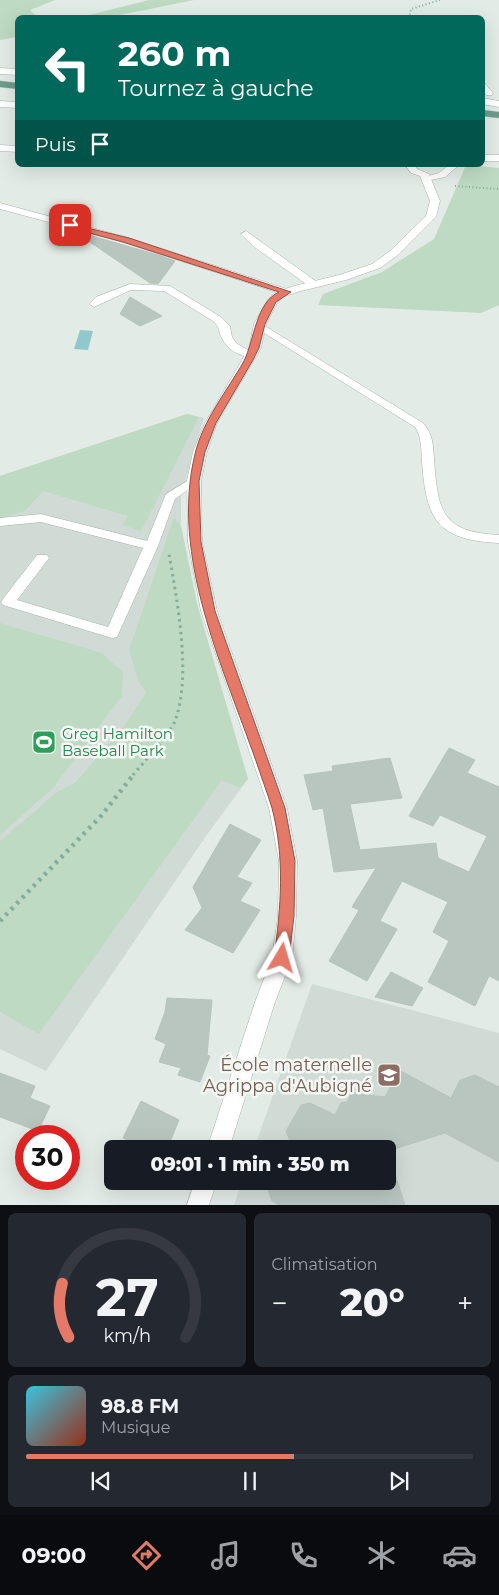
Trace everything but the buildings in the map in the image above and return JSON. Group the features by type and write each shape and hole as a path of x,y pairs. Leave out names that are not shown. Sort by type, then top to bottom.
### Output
{"main road":[{"path":"0,84 15,86"},
{"path":"0,92 15,93"},
{"path":"485,113 499,115"}],"street":[{"path":"0,71 15,72"},
{"path":"485,102 499,104"},
{"path":"0,104 15,105"},
{"path":"221,1140 265,1002 282,958 287,916 288,861 278,808 209,611 195,542 194,481 200,452 211,423 251,354 260,326 272,301 278,295 286,292 342,278 376,266 394,253 431,217 436,201 427,176 414,171 411,167"},
{"path":"198,1205 203,1190"}],"lane":[{"path":"485,87 489,93"},
{"path":"0,148 15,149"},
{"path":"485,158 499,158"},
{"path":"427,176 442,175 452,167"},
{"path":"0,206 126,240 286,292"},
{"path":"246,234 256,244 313,284"},
{"path":"94,304 100,299 130,287 166,288 217,319 225,326 224,333 228,343 242,352 251,354"},
{"path":"260,326 420,425 426,432 428,472 435,507 442,522 463,536 499,539"},
{"path":"42,558 8,602 112,633 170,496 194,481"},
{"path":"0,522 41,518 150,546"}],"path":[{"path":"410,15 411,9 440,0"},
{"path":"427,176 499,189"},
{"path":"0,921 101,816 175,722 180,704 182,633 168,548 150,546"}],"shaded area":[{"path":"187,414 204,418 181,496 181,526 197,604 248,779 206,836 46,1071 0,1049 0,476"},
{"name":"École maternelle Agrippa d'Aubigné","path":"312,984 499,1033 499,1205 234,1205 239,1190 396,1190 396,1140 257,1140"}],"green space":[{"path":"0,0 55,0 30,10 35,15 15,15 15,37 0,40"},
{"path":"149,0 194,0 120,15 89,15"},
{"path":"465,167 499,168 499,305 481,313 318,305 323,294 382,272 434,239"},
{"path":"187,414 199,417 141,531 122,525 128,516 43,491 25,511 0,518 0,476"},
{"path":"174,517 181,526 197,604 248,779 240,788 222,780 39,1034 0,1012 0,841 57,792 76,782 121,730 146,693 138,680 129,650"},
{"name":"Greg Hamilton Baseball Park","path":"0,623 102,653 123,672 122,696 53,788 0,835"}],"water":[{"path":"80,330 93,331 88,350 74,349"}],"place":[{"name":"Greg Hamilton Baseball Park","path":"44,742"},
{"name":"École maternelle Agrippa d'Aubigné","path":"389,1075"}],"route":[{"path":"70,225 126,240 286,292 278,295 272,301 260,324 249,360 222,408 211,423 200,452 194,481 195,542 209,611 278,808 288,861 287,916 282,958"}]}
